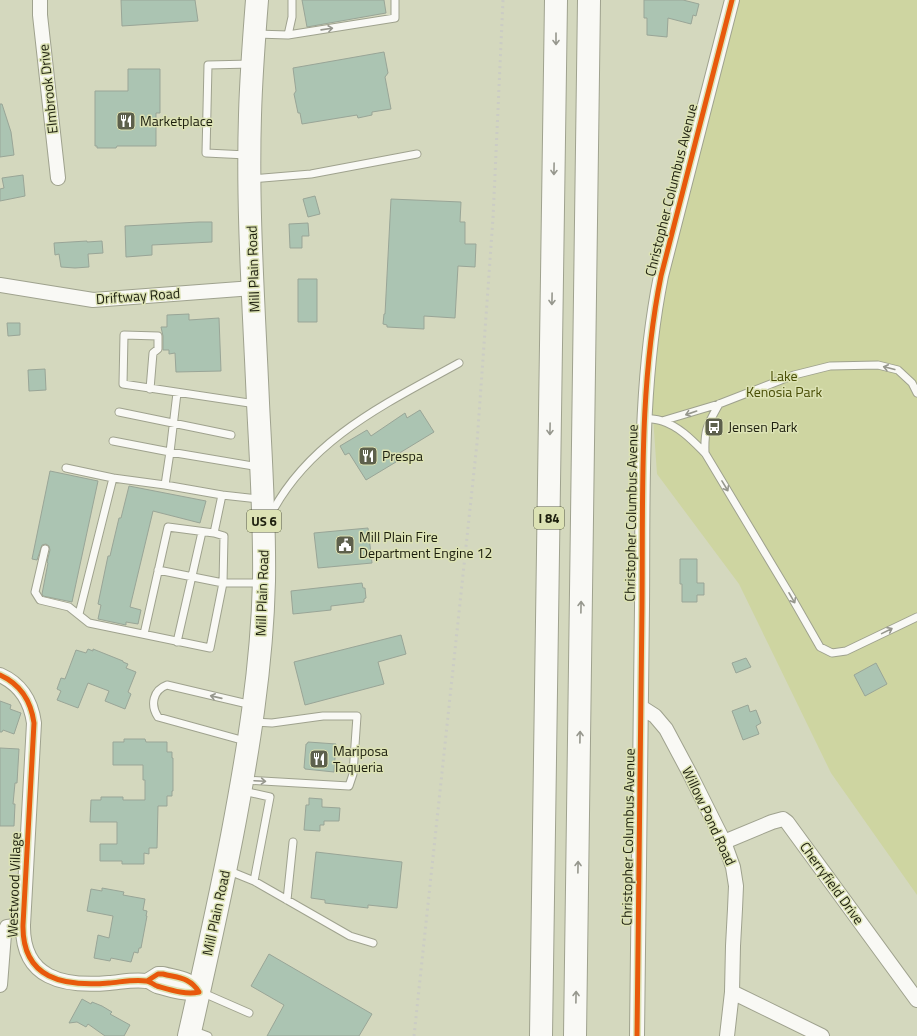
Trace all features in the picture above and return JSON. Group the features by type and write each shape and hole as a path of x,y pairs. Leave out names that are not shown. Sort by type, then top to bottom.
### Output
{"main road":[{"name":"Mill Plain Road","path":"196,1034 199,992 225,869 251,723 258,669 264,583 262,467 253,288 250,179 252,64 257,0"},
{"name":"I 84","path":"541,1036 556,0"},
{"name":"I 84","path":"575,1036 589,0"}],"street":[{"name":"Elmbrook Drive","path":"40,0 40,15 58,178"},
{"name":"Christopher Columbus Avenue","path":"637,1036 644,418 646,378 661,276 732,0"},
{"name":"Driftway Road","path":"0,285 93,300 253,288"},
{"name":"Westwood Village","path":"0,675 12,682 23,693 30,708 34,723 23,924 23,936 29,957 36,968 48,975 77,984 147,981 158,986 187,994 199,992"},
{"name":"Willow Pond Road","path":"641,707 655,716 666,729 724,842 733,867 736,886 732,992 727,1036"},
{"name":"Cherryfield Drive","path":"724,842 772,822 783,819 787,822 917,1000"},
{"name":"Westwood Village","path":"0,985 4,934 7,927 23,924"},
{"path":"732,992 822,1036"}],"lane":[{"path":"288,35 292,16 292,0"},
{"path":"254,34 288,35 395,18 395,0"},
{"path":"250,155 206,153 208,65 252,64"},
{"path":"250,179 311,174 417,154"},
{"path":"150,389 153,353 158,349 158,336 124,335 123,384 150,389 177,393 258,404"},
{"path":"264,536 270,517 279,499 304,466 330,442 367,415 459,363"},
{"path":"662,421 719,404 794,375 830,366 878,365 898,370 912,383 917,392"},
{"path":"165,485 177,393"},
{"path":"705,453 704,440 706,429 719,404"},
{"path":"119,412 231,435"},
{"path":"644,418 662,421 686,434 705,453 820,646 832,653 846,651 917,617"},
{"path":"114,441 262,467"},
{"path":"66,468 113,478 222,495 263,499"},
{"path":"79,614 113,478"},
{"path":"214,533 222,495"},
{"path":"45,550 35,592 40,600 69,607 89,623 210,648 223,583 224,536 214,533 168,527 144,634"},
{"path":"177,642 202,532"},
{"path":"158,570 223,583 264,583"},
{"path":"241,785 278,782 349,786 352,774 356,716 323,716 272,723 251,723 158,717 154,711 154,696 159,688 167,685 251,723"},
{"path":"241,785 270,797 254,881"},
{"path":"287,900 293,842"},
{"path":"225,869 254,881 350,936 373,943"},
{"path":"199,992 249,1013"}],"green space":[{"name":"Lake Kenosia Park","path":"732,0 917,0 917,895 831,773 739,584 657,474 651,388 656,281"}],"building":[{"path":"121,0 195,0 198,21 122,26"},
{"path":"302,0 384,0 386,13 307,27"},
{"path":"644,0 683,0 699,4 696,16 693,15 691,24 668,18 667,37 647,35 647,18 644,18"},
{"path":"384,52 388,73 385,77 391,109 372,112 372,115 358,118 357,115 302,124 294,94 296,91 293,68"},
{"path":"128,69 160,69 160,113 156,113 156,146 117,146 116,148 97,148 97,146 95,146 95,91 128,91"},
{"path":"0,104 2,104 11,132 14,155 0,157"},
{"path":"23,175 25,196 0,201 0,189 4,188 2,178"},
{"path":"315,196 320,214 308,217 303,199"},
{"path":"391,199 461,202 460,222 465,222 465,244 476,244 475,267 458,266 455,318 424,316 424,329 387,327 387,325 383,324 385,314"},
{"path":"212,222 212,242 152,245 152,255 126,257 125,226"},
{"path":"308,223 309,236 302,236 302,248 290,248 289,224"},
{"path":"102,241 103,253 88,254 89,267 61,267 59,254 55,255 54,243"},
{"path":"298,279 317,279 317,322 298,322"},
{"path":"189,314 189,320 219,318 221,371 176,372 175,353 169,354 169,350 163,350 163,336 161,327 167,327 167,315"},
{"path":"7,323 20,323 20,335 8,336"},
{"path":"45,369 46,390 29,391 28,370"},
{"path":"420,410 434,432 393,457 396,462 366,480 349,453 345,455 340,446 367,430 371,436 405,413 407,418"},
{"path":"50,471 98,481 72,602 43,596 42,594 50,550 49,546 46,544 42,545 37,560 32,559"},
{"path":"129,486 206,501 200,523 153,511 130,607 141,610 138,624 126,622 126,625 98,619 101,605 98,604 108,556 110,556 119,518 121,518"},
{"path":"368,528 372,563 318,568 314,533"},
{"path":"680,559 697,559 697,583 704,583 704,595 697,595 697,602 682,602"},
{"path":"362,583 363,588 365,588 366,598 364,599 364,602 331,606 331,610 293,614 291,591"},
{"path":"401,635 406,654 378,662 384,684 305,705 294,662"},
{"path":"88,649 93,651 93,649 123,661 128,664 126,668 136,672 128,692 131,694 125,709 105,701 109,691 88,683 78,708 57,700 61,691 57,689 61,678 65,679 76,650 86,653"},
{"path":"746,658 751,667 736,673 732,663"},
{"path":"876,663 887,684 865,696 854,675"},
{"path":"0,701 11,705 10,709 21,713 14,734 3,730 0,732"},
{"path":"748,705 750,712 756,710 761,723 756,726 759,734 743,740 732,711"},
{"path":"124,739 145,739 146,742 167,742 167,752 172,752 173,758 172,796 167,796 167,806 158,806 157,848 149,848 149,854 144,853 144,864 122,864 122,861 100,861 100,844 117,844 117,822 90,822 91,800 101,800 101,797 123,797 123,800 145,800 143,765 113,765 113,742 124,742"},
{"path":"308,742 336,744 334,772 304,768 306,744"},
{"path":"0,748 19,749 17,783 15,783 13,804 15,804 14,826 0,826"},
{"path":"309,798 322,799 322,807 340,808 339,821 324,821 324,825 320,825 320,831 304,830 306,805 309,805"},
{"path":"316,852 402,862 397,908 368,905 368,908 325,903 325,900 311,898"},
{"path":"102,888 124,892 123,895 145,899 143,910 147,911 147,916 141,948 139,948 138,953 134,952 131,962 111,958 110,961 94,958 98,935 109,938 113,916 87,911 91,889 102,891"},
{"path":"269,954 372,1014 359,1036 267,1036 284,1005 251,986"},
{"path":"82,999 91,1004 92,1002 102,1006 112,1012 110,1014 130,1025 124,1036 105,1036 88,1024 86,1027 77,1022 69,1023"}],"railway":[{"path":"414,1036 477,443 493,218 503,0"}],"cycle path":[{"path":"637,1036 643,482 649,358 661,276 732,0"},
{"path":"0,675 19,688 30,707 34,723 23,925 25,943 30,957 38,968 49,976 62,981 92,984 142,980 178,992 199,992 192,983 179,977 158,974 147,981"}],"place":[{"name":"Marketplace","path":"126,121"},
{"name":"Jensen Park","path":"714,427"},
{"name":"Prespa","path":"368,456"},
{"name":"Mill Plain Fire Department Engine 12","path":"345,545"},
{"name":"Mariposa Taqueria","path":"319,759"}]}
